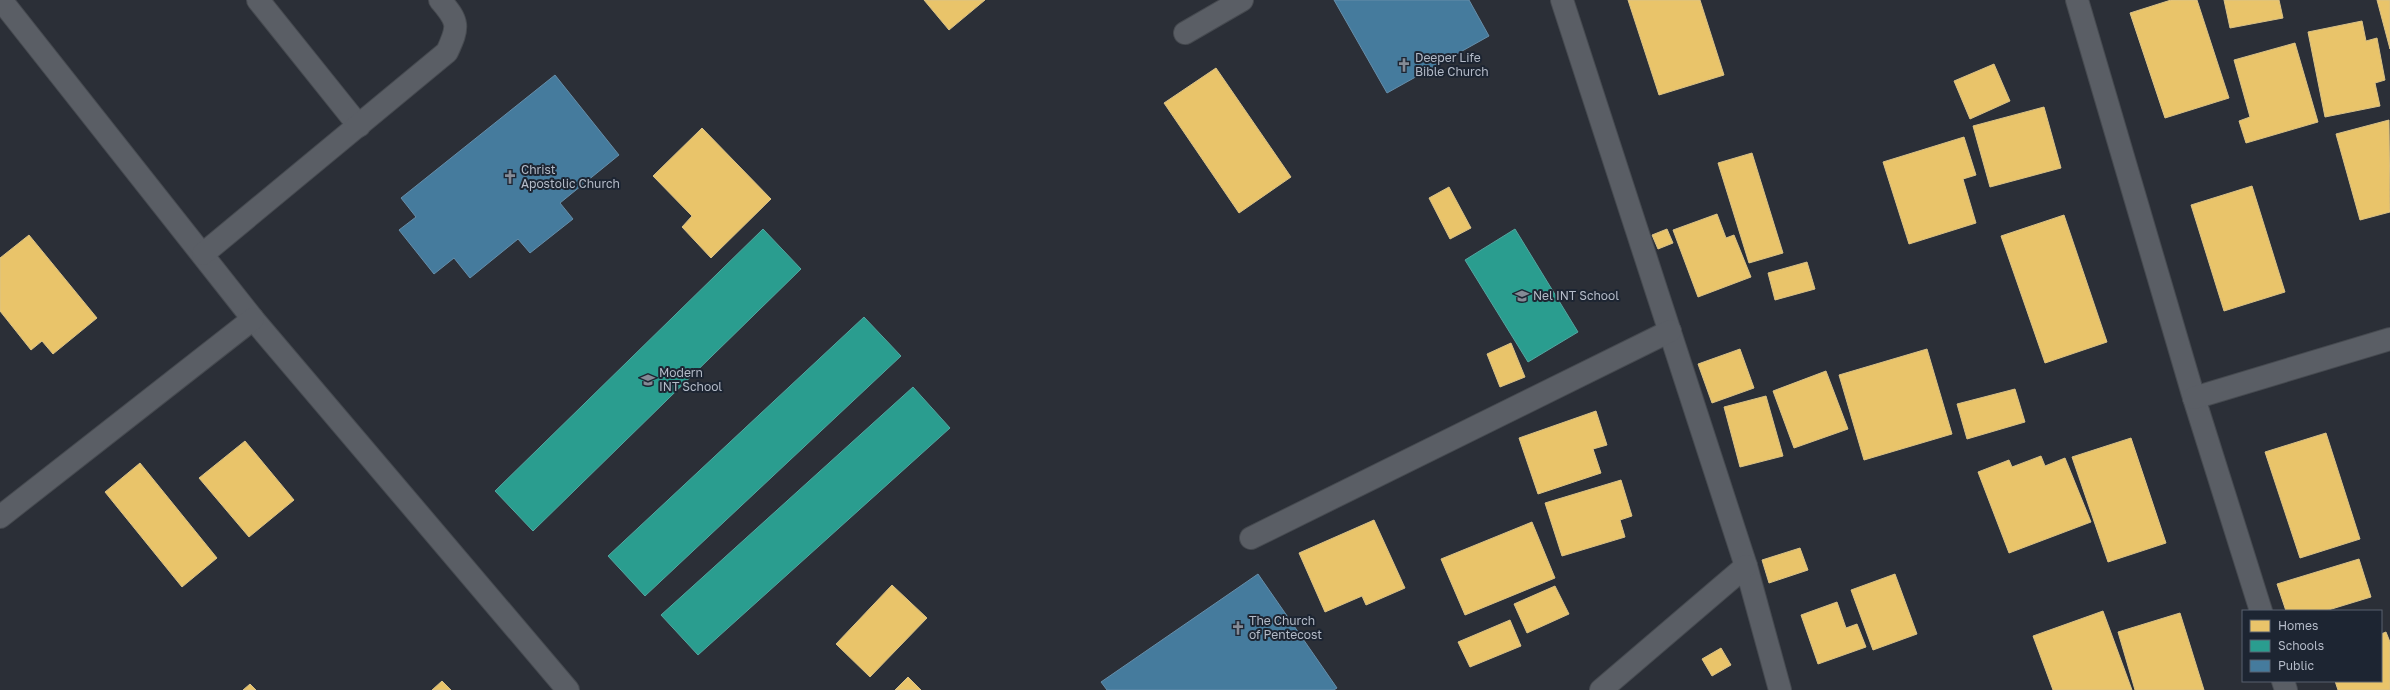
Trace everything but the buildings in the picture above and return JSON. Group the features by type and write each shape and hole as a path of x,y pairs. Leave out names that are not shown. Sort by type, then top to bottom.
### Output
{"street":[{"path":"1,0 253,319 568,690"},
{"path":"258,0 359,126"},
{"path":"203,254 447,52 456,32 452,15 440,0"},
{"path":"1185,33 1242,0"},
{"path":"1562,0 1746,566 1780,690"},
{"path":"2077,0 2194,398 2261,610"},
{"path":"0,517 253,319"},
{"path":"1251,538 1670,331"},
{"path":"2194,398 2390,339"},
{"path":"1600,690 1746,566"}],"place":[{"name":"Deeper Life Bible Church","path":"1404,65"},
{"name":"Christ Apostolic Church","path":"510,177"},
{"name":"Nel INT School","path":"1522,296"},
{"name":"Modern INT School","path":"648,380"},
{"name":"The Church of Pentecost","path":"1238,628"}]}
